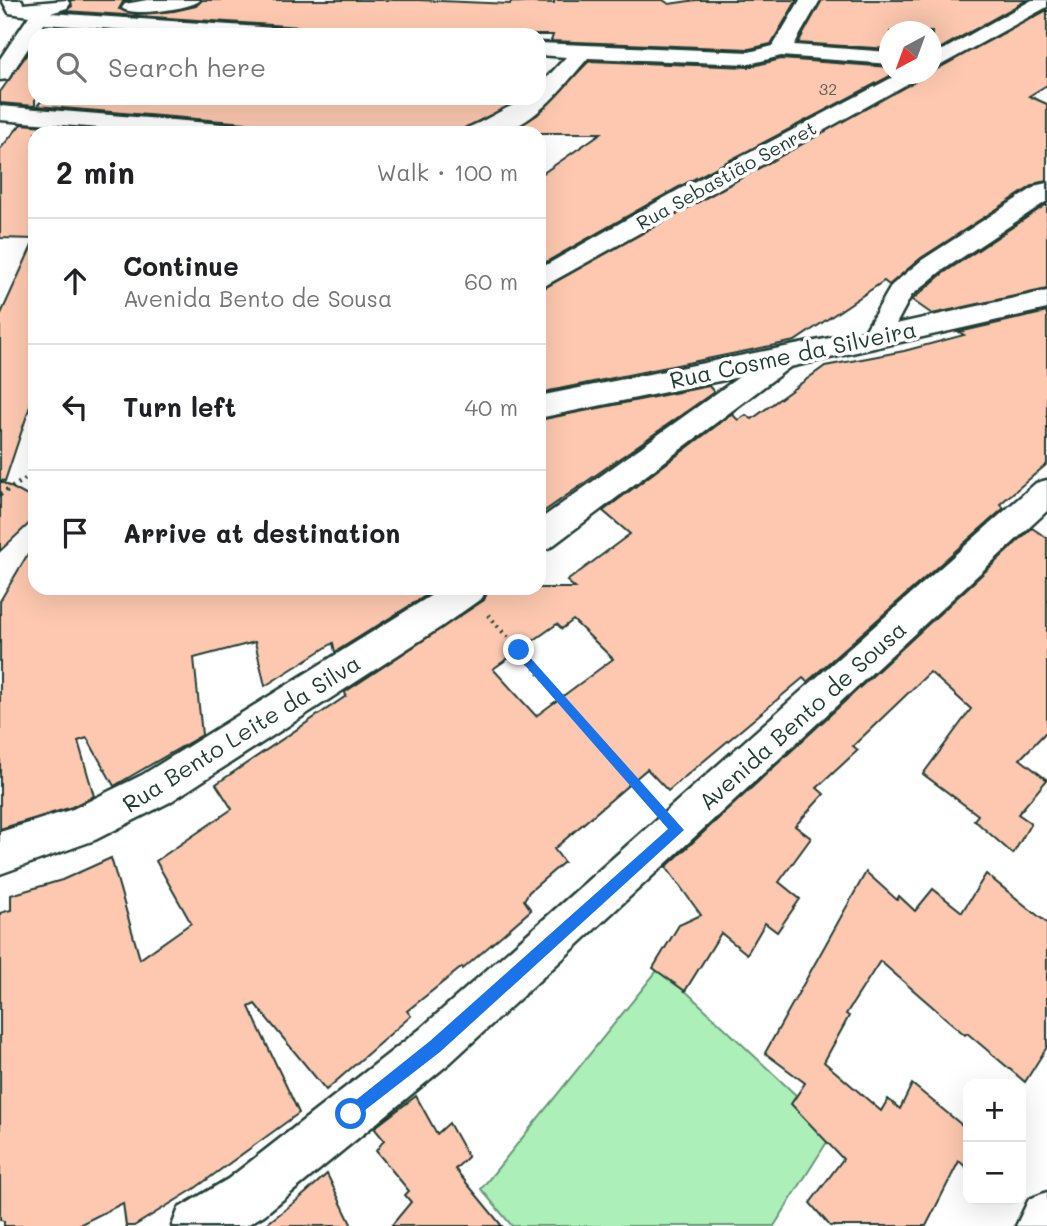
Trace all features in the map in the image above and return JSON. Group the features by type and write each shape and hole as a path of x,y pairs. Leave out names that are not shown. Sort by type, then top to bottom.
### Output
{"street":[{"path":"28,28 37,14 63,1 115,8 148,7 190,0"},
{"path":"781,50 810,0"},
{"path":"942,57 1046,0"},
{"path":"8,2 21,10 37,14 205,28"},
{"path":"0,74 28,29"},
{"path":"546,49 728,58 749,58 781,50 879,57"},
{"path":"546,92 582,51"},
{"path":"851,56 864,63 890,86"},
{"name":"Rua Sebastião Senret","path":"546,276 688,194 894,84"},
{"path":"494,126 534,105"},
{"path":"0,113 160,126"},
{"path":"875,337 901,291 931,266 1047,190"},
{"name":"Rua Cosme da Silveira","path":"546,406 786,358 1047,300"},
{"path":"546,533 786,358"},
{"name":"Avenida Bento de Sousa","path":"197,1226 246,1198 435,1046 677,830 1047,492"},
{"name":"Rua Bento Leite da Silva","path":"0,853 31,846 107,816 177,778 459,595"},
{"path":"1041,1226 1047,1217"}],"path":[{"path":"0,495 28,477"},
{"path":"473,595 677,830"}],"green space":[{"path":"660,967 834,1131 774,1226 512,1226 481,1189"}],"building":[{"path":"70,0 132,0 123,2 119,9 136,14 174,11 196,6 202,0 418,0 510,4 554,3 554,0 663,0 669,4 696,0 797,0 771,44 749,49 551,41 553,35 546,35 546,28 315,28 65,11 72,6"},
{"path":"822,0 1027,0 942,47 942,21 879,21 879,48 798,43"},
{"path":"1047,10 1047,85 1029,96 1047,104 1047,181 1037,183 921,258 889,285 884,281 795,341 546,392 546,287 909,84 942,84 942,66"},
{"path":"28,53 28,105 35,106 0,103 0,92"},
{"path":"781,59 879,66 879,82 679,187 546,262 546,171 601,133 546,133 546,126 518,126 537,115 589,61 749,67"},
{"path":"511,105 469,126 251,126 246,123 37,106"},
{"path":"21,124 45,126 28,126 28,239 0,238 0,149"},
{"path":"1047,204 1047,289 932,314 912,300 942,274"},
{"path":"28,254 28,412 5,481 0,480 0,316"},
{"path":"1047,312 1047,464 1000,504 1004,508 807,682 803,678 668,791 647,769 554,849 564,862 529,892 524,900 531,910 463,969 462,967 407,1011 411,1016 326,1090 255,1004 249,1007 299,1113 194,1189 134,1226 126,1226 123,1203 77,1226 4,1226 4,1221 0,1220 0,913 11,910 11,895 62,880 111,858 140,959 191,923 156,861 232,809 216,784 346,696 345,692 484,600 486,595 546,595 546,588 575,588 567,581 630,534 603,511 732,414 738,420 746,415 752,419 825,366 904,351 964,335 959,332","holes":["573,620 613,659 536,716 493,669 557,624 562,629"]},
{"path":"709,386 714,392 546,510 546,419"},
{"path":"0,481 28,496 28,525 0,551"},
{"path":"1032,528 1047,538 1047,731 1020,759 1047,780 1018,814 1031,823 1013,854 974,820 978,815 923,774 971,709 930,672 853,746 858,750 817,788 824,794 795,826 811,838 779,882 800,899 777,932 765,923 747,954 721,933 685,991 653,968 679,925 701,915 666,867"},
{"path":"28,554 28,595 427,595 335,652 333,643 265,686 255,642 194,658 202,735 114,786 87,738 78,741 94,796 72,807 0,829 0,601"},
{"path":"866,872 897,900 899,896 915,911 933,889 962,912 986,874 1047,923 1047,1047 1026,1080 967,1033 965,1035 880,961 846,1014 849,1016 824,1062 881,1111 888,1099 900,1109 912,1084 963,1126 963,1165 959,1161 926,1226 830,1226 810,1203 843,1159 791,1104 805,1083 765,1053"},
{"path":"416,1096 437,1134 449,1123 468,1157 455,1169 502,1226 391,1226 411,1202 405,1195 409,1191 376,1151 384,1140 374,1128"},
{"path":"327,1174 352,1226 264,1226 300,1198"}],"route":[{"path":"351,1114 435,1046 677,830 519,650"}]}
